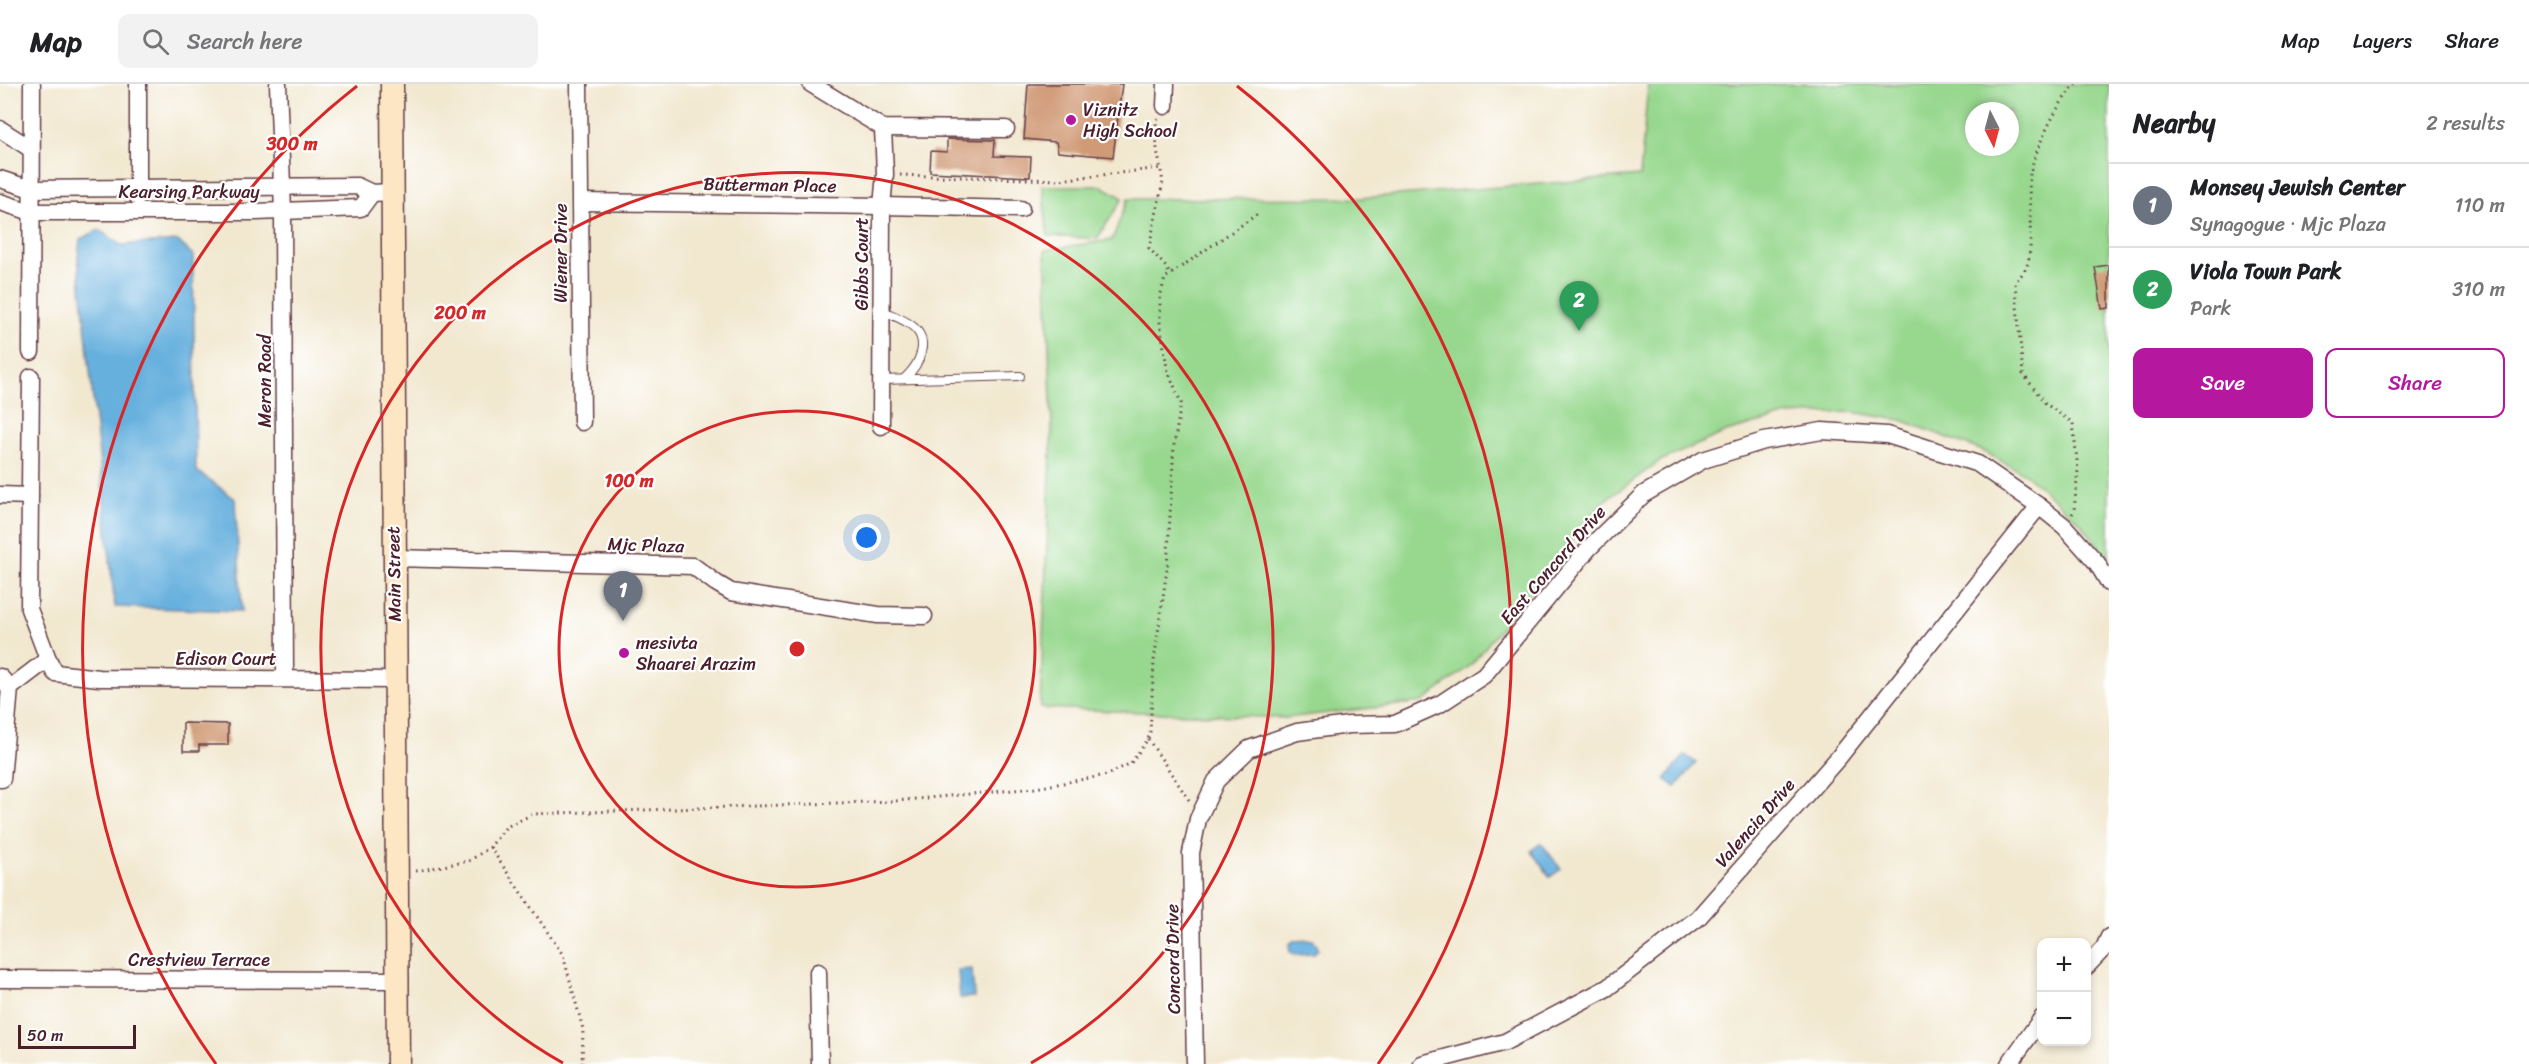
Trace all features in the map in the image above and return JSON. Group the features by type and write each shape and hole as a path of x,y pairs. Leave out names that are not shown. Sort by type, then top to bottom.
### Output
{"main road":[{"name":"Main Street","path":"392,84 382,193 394,558 399,1064"}],"street":[{"path":"31,352 32,84"},
{"path":"138,84 138,212"},
{"name":"Meron Road","path":"278,84 283,211 287,600 285,678"},
{"name":"Wiener Drive","path":"579,84 582,422"},
{"path":"814,84 883,128 1006,129"},
{"path":"1165,106 1166,84"},
{"path":"882,206 885,174 883,128"},
{"path":"0,129 31,149"},
{"name":"Kearsing Parkway","path":"0,178 31,189 357,186 382,193"},
{"name":"Kearsing Parkway","path":"0,202 31,212 283,211 361,208 382,193"},
{"name":"Butterman Place","path":"581,202 882,206"},
{"name":"Gibbs Court","path":"881,426 882,206 1021,209"},
{"path":"0,779 2,779 5,683 52,666 29,609 31,377"},
{"name":"East Concord Drive","path":"1191,853 1198,819 1216,782 1249,749 1297,732 1349,725 1395,724 1440,704 1484,675 1589,548 1644,494 1703,460 1764,441 1822,431 1887,435 1978,465 2039,506"},
{"path":"0,495 30,496"},
{"path":"2039,506 2064,526 2097,563 2109,583"},
{"name":"Valencia Drive","path":"1422,1064 1505,1042 1607,988 1698,918 1839,757 2039,506"},
{"name":"Mjc Plaza","path":"394,558 693,566 731,592 878,615 924,616"},
{"name":"Edison Court","path":"52,666 99,678 396,680"},
{"name":"Concord Drive","path":"1191,853 1195,1064"},
{"path":"2091,962 2104,948 2109,937"},
{"path":"818,972 820,1064"},
{"name":"Crestview Terrace","path":"0,979 398,980"},
{"path":"2009,1064 2037,1025"}],"lane":[{"path":"881,310 913,326 919,334 921,356 917,366 904,378"},
{"path":"881,380 1020,376"}],"path":[{"path":"2064,526 2074,511 2077,480 2073,423 2046,404 2023,374 2015,283 2027,267 2030,234 2030,174 2043,136 2069,90 2076,84"},
{"path":"1165,106 1156,121 1157,149 1163,182 1149,248 1166,266 1170,274"},
{"path":"885,174 1059,180 1161,168"},
{"path":"413,872 469,861 490,848 506,827 532,814 895,801 1035,788 1107,775 1131,763 1148,739 1154,661 1167,569 1174,445 1181,404 1167,368 1160,322 1160,297 1165,278 1258,213"},
{"path":"1148,739 1188,800 1204,807"},
{"path":"490,848 563,955 583,1029 582,1064"}],"green space":[{"path":"1648,84 2109,84 2109,559 2079,521 2025,474 1983,451 1901,420 1852,412 1788,415 1726,432 1660,461 1602,503 1471,665 1423,702 1285,718 1040,708 1052,426 1045,250 1112,240 1128,199 1360,198 1640,176"},
{"path":"1042,186 1102,186 1123,198 1097,239 1048,236"}],"water":[{"path":"99,230 121,245 178,241 193,255 196,470 235,499 242,611 115,607 78,258 80,239"},
{"path":"1685,755 1696,763 1676,787 1665,779"},
{"path":"1541,843 1561,869 1550,877 1531,851"},
{"path":"1313,940 1318,949 1314,954 1294,955 1290,952 1289,945 1293,941"},
{"path":"972,969 974,997 960,998 958,970"}],"building":[{"name":"Viznitz High School","path":"1028,84 1122,84 1113,157 1058,152 1056,142 1024,139"},
{"path":"947,139 995,140 994,156 1031,157 1030,177 930,172 931,151 947,152"},
{"path":"2109,265 2109,308 2102,309 2095,267"},
{"path":"183,723 228,724 228,745 199,745 199,751 183,751"}],"place":[{"name":"Viznitz High School","path":"1071,120"},
{"name":"Viola Town Park","path":"1579,331"},
{"name":"Monsey Jewish Center","path":"623,621"},
{"name":"mesivta Shaarei Arazim","path":"624,653"}]}
